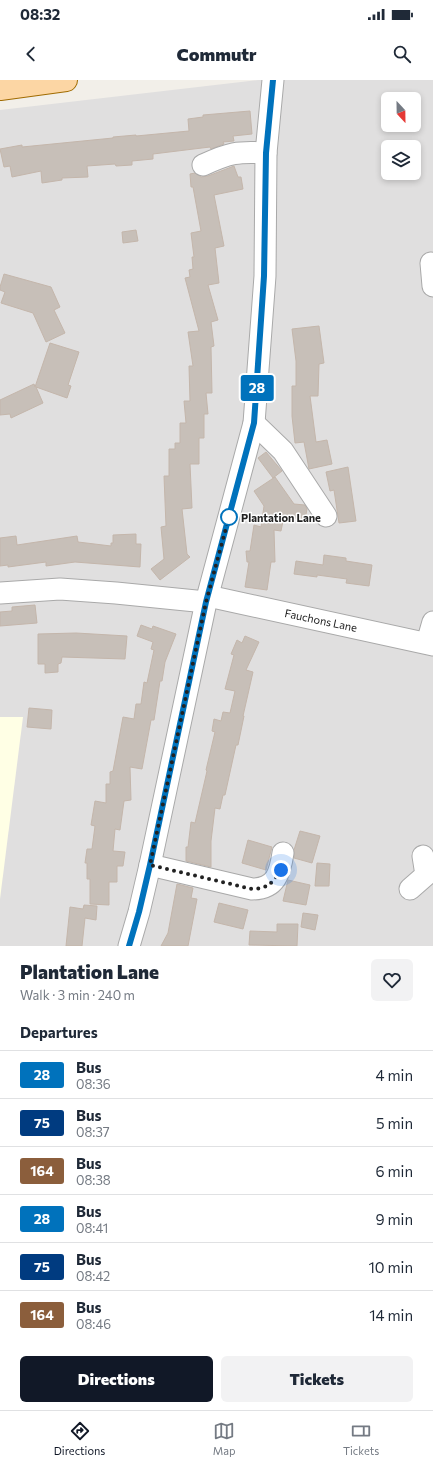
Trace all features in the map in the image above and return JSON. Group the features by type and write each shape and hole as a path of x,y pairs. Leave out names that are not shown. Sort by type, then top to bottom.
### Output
{"main road":[{"path":"0,89 66,80"}],"street":[{"path":"129,946 150,865 207,599 254,423 264,276 266,153 273,80"},
{"path":"203,165 232,154 243,152 266,153"},
{"path":"432,273 433,286"},
{"path":"254,423 283,450 326,516"},
{"path":"0,593 60,589 207,599"},
{"name":"Fauchons Lane","path":"207,599 430,644"},
{"path":"430,644 433,622"},
{"path":"150,865 252,889 260,889 273,882 281,870 283,853"},
{"path":"410,889 427,869"}],"shaded area":[{"path":"259,80 433,80 433,946 0,946 0,110"},
{"path":"0,717 23,717 0,899"}],"building":[{"path":"250,111 252,134 233,136 234,141 223,142 224,144 211,149 210,147 153,154 153,159 132,161 132,165 116,166 115,164 87,166 88,177 62,178 62,180 42,183 41,171 12,177 10,166 4,167 0,149 22,145 22,147 113,137 189,131 188,119 203,117 203,115"},
{"path":"234,166 238,177 241,177 243,189 214,195 224,246 215,248 219,283 208,285 218,320 211,322 214,346 211,347 212,393 206,393 208,414 204,414 204,438 199,438 199,464 190,464 192,508 182,509 187,554 190,557 160,580 151,569 164,559 161,527 166,526 164,476 169,476 169,449 175,449 175,443 180,443 180,423 186,423 184,401 190,401 189,366 193,366 188,332 199,331 185,278 190,277 189,270 193,269 192,257 194,257 191,233 201,231 193,187 191,187 190,174 195,173 201,177 208,176"},
{"path":"136,230 138,241 123,243 122,232"},
{"path":"4,274 51,287 60,307 54,310 65,333 46,342 33,313 1,303 5,292 0,290"},
{"path":"319,326 324,363 319,364 318,396 310,396 316,442 327,440 332,464 309,469 304,442 295,443 292,416 292,386 296,386 296,361 292,329"},
{"path":"50,343 79,352 68,385 71,386 67,398 36,387 43,403 11,418 10,414 0,415 0,400 34,384 35,387"},
{"path":"266,452 282,471 273,478 258,458"},
{"path":"348,467 356,521 339,523 334,490 330,491 326,472"},
{"path":"275,477 294,504 305,505 307,509 305,520 284,516 281,531 274,530 275,562 271,562 267,590 245,587 249,562 247,562 246,551 250,551 254,525 261,527 264,506 254,491"},
{"path":"136,534 136,544 141,544 140,567 75,562 46,566 46,562 8,567 8,565 0,566 0,538 16,536 17,545 77,536 78,542 111,546 111,543 113,543 113,535"},
{"path":"324,555 346,558 346,561 372,565 369,586 346,583 347,579 294,574 296,561 323,565"},
{"path":"35,605 37,623 0,626 0,612 12,611 12,607"},
{"path":"141,625 152,629 153,626 176,634 165,662 162,681 160,681 154,720 151,720 142,769 130,767 131,800 124,801 120,830 115,829 113,851 125,852 123,866 117,866 117,882 109,882 109,905 90,904 90,879 87,879 87,863 85,863 87,849 92,849 95,826 91,825 95,801 106,803 106,784 110,784 110,772 113,771 123,717 134,719 136,704 141,704 144,682 147,683 154,650 151,649 153,642 137,636"},
{"path":"76,633 127,636 125,659 62,657 61,663 58,664 58,672 45,673 45,664 38,664 38,634"},
{"path":"245,636 259,642 246,670 253,672 238,745 236,745 225,795 223,795 220,809 215,808 211,841 211,867 186,861 186,847 188,847 191,822 195,823 207,771 215,732 212,731 214,719 221,721 223,712 230,713 235,691 225,689 234,655 231,654 237,640 242,643"},
{"path":"29,708 52,710 51,729 27,727"},
{"path":"300,831 320,836 312,863 294,858 294,850"},
{"path":"248,840 272,847 266,870 242,863"},
{"path":"317,863 330,864 329,886 315,886"},
{"path":"288,880 310,885 306,905 283,901"},
{"path":"177,884 193,888 191,898 197,899 188,946 161,946 168,933"},
{"path":"219,903 248,910 243,929 214,922"},
{"path":"84,905 97,906 96,920 85,918 82,946 66,946 70,907 83,909"},
{"path":"303,913 318,915 315,930 301,927"},
{"path":"277,924 298,924 297,946 249,945 250,931 277,932"}],"bus line":[{"name":"28","path":"129,946 150,865 206,602 254,423 264,276 266,153 273,80"}],"place":[{"name":"Plantation Lane","path":"229,517"}],"route":[{"path":"229,517 206,602 150,865 252,889 260,889 273,882 281,870"}]}
